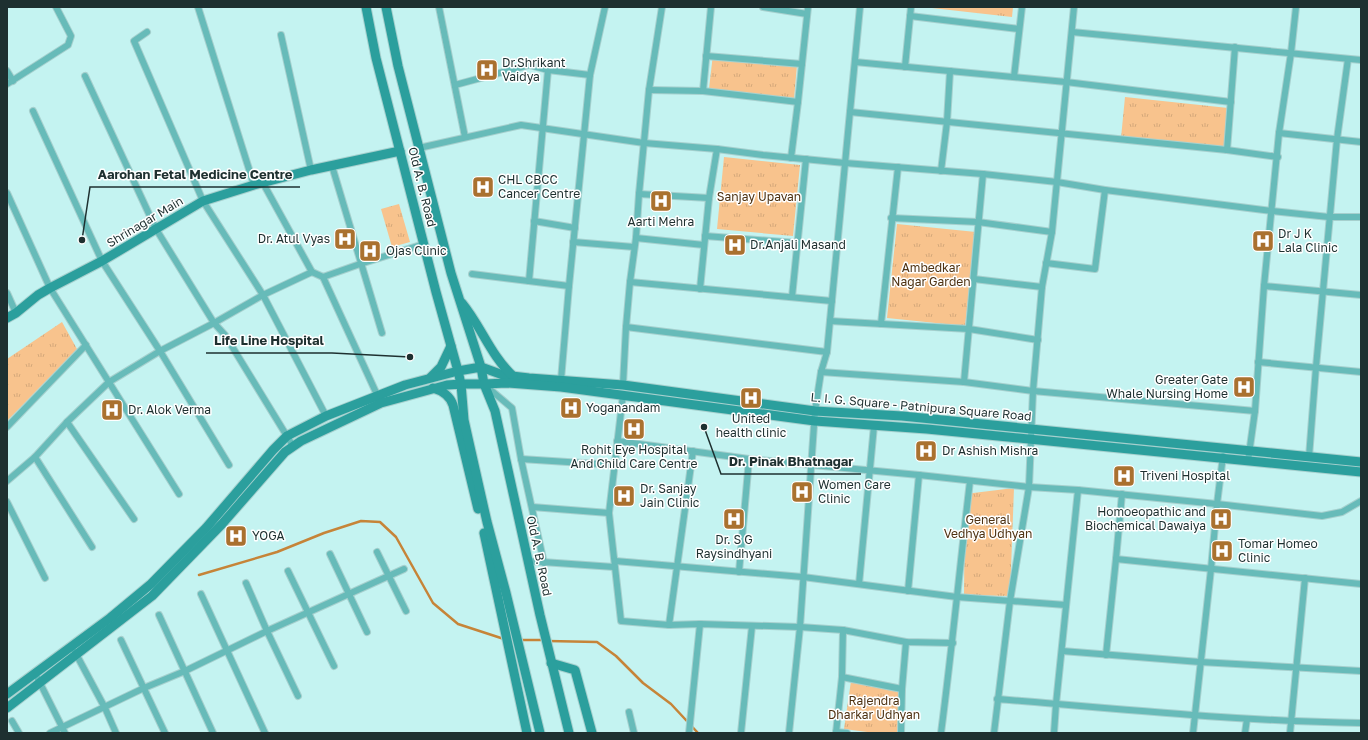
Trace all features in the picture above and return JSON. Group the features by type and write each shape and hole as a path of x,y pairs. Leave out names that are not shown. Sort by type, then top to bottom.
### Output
{"main road":[{"name":"Old A. B. Road","path":"366,7 376,58 461,384"},
{"name":"Old A. B. Road","path":"386,7 398,66 451,273 481,368 484,384 495,410 540,615 569,733"},
{"name":"Shrinagar Main","path":"7,318 16,313 38,295 102,261 203,201 311,170 400,151"},
{"path":"459,298 473,316 499,360 514,376"},
{"path":"428,379 441,367 451,346"},
{"path":"7,708 152,596 222,524 285,452 293,446 405,385 458,371 481,368"},
{"name":"L. I. G. Square - Patnipura Square Road","path":"481,368 503,375 623,385 816,411 902,416 1361,462"},
{"name":"L. I. G. Square - Patnipura Square Road","path":"379,399 447,385 507,383 560,387 608,395 623,395 815,421 927,429 1361,472"},
{"path":"461,384 465,438 527,733"},
{"path":"433,388 447,395 451,399 465,438 540,733"},
{"path":"7,694 146,589 206,528 273,450 287,436 326,416 379,399"},
{"path":"146,589 152,596"},
{"path":"551,663 575,670 592,733"}],"street":[{"path":"7,71 10,82 68,45 71,36 56,7"},
{"path":"198,7 259,184 312,272 323,277 379,399"},
{"path":"439,7 465,137"},
{"path":"561,380 568,286 590,75 605,7"},
{"path":"623,385 626,327 636,238 649,90 662,7"},
{"path":"703,91 711,7"},
{"path":"763,7 807,14"},
{"path":"790,158 798,102 808,7"},
{"path":"789,733 800,627 815,421 821,372 827,352 860,7"},
{"path":"905,67 911,7"},
{"path":"1014,77 1022,7"},
{"path":"994,733 1010,601 1029,487 1033,391 1042,286 1052,232 1074,7"},
{"path":"1248,461 1255,411 1264,286 1278,157 1279,133 1296,7"},
{"path":"910,16 1019,29"},
{"path":"147,32 134,41 203,201 263,295 326,416"},
{"path":"1072,32 1361,60"},
{"path":"281,35 311,170"},
{"path":"1227,150 1235,47"},
{"path":"706,56 802,64"},
{"path":"1309,457 1329,217 1337,139 1348,59"},
{"path":"854,62 1066,82 1231,102"},
{"path":"455,85 529,65 548,70 590,75"},
{"path":"529,281 548,70"},
{"path":"941,171 947,122 950,71"},
{"path":"85,76 156,229 214,323 225,335 293,446"},
{"path":"649,90 703,91 798,102"},
{"path":"33,111 102,261 160,351 229,465"},
{"path":"850,112 1227,150 1278,157"},
{"path":"419,148 521,125 644,143 717,149 790,158 983,174 1057,182 1105,190 1272,211 1329,217 1361,217"},
{"path":"1279,133 1361,142"},
{"path":"700,289 709,198 717,149"},
{"path":"792,297 806,159"},
{"path":"332,166 382,334"},
{"path":"881,324 898,167"},
{"path":"964,382 983,174"},
{"path":"1046,264 1095,269 1105,190"},
{"path":"7,193 50,288 179,494"},
{"path":"639,194 709,198"},
{"path":"892,218 978,222 1052,232"},
{"path":"534,221 575,228"},
{"path":"705,236 798,243"},
{"path":"636,238 704,245"},
{"path":"573,242 634,248"},
{"path":"323,277 424,244"},
{"path":"7,481 35,457 109,382 160,351 263,295 312,272"},
{"path":"472,274 568,286"},
{"path":"974,279 1042,286"},
{"path":"630,282 832,301"},
{"path":"1264,286 1361,295"},
{"path":"7,293 16,313"},
{"path":"830,321 969,329 1038,340"},
{"path":"626,327 827,352"},
{"path":"7,427 86,345"},
{"path":"1258,362 1361,372"},
{"path":"821,372 964,382 1033,391 1255,411"},
{"path":"484,384 512,408 521,459 544,563"},
{"path":"623,395 609,513 621,621 669,625 700,624 800,627 843,630 906,642 953,643"},
{"path":"68,422 134,520"},
{"path":"859,584 874,426"},
{"path":"617,441 749,459 1029,487 1122,494 1322,516 1342,512 1361,501"},
{"path":"1193,733 1224,448"},
{"path":"669,625 693,451"},
{"path":"35,457 92,547"},
{"path":"521,459 614,465"},
{"path":"738,572 749,459"},
{"path":"908,591 919,475"},
{"path":"941,733 953,643 956,597 970,481"},
{"path":"1054,733 1078,490"},
{"path":"1106,655 1122,494"},
{"path":"7,502 45,578"},
{"path":"532,507 609,513"},
{"path":"377,552 406,611"},
{"path":"330,554 367,632"},
{"path":"1116,560 1361,584"},
{"path":"528,561 544,563 676,567 803,577 956,597 1066,605"},
{"path":"50,733 64,730 144,688 184,671 226,650 404,568"},
{"path":"288,571 334,666"},
{"path":"1290,733 1305,578"},
{"path":"246,583 298,696"},
{"path":"202,594 226,650 265,733"},
{"path":"159,615 213,733"},
{"path":"689,731 700,624"},
{"path":"741,733 752,626"},
{"path":"843,630 842,677 836,732 847,733"},
{"path":"121,640 165,733"},
{"path":"901,733 902,688 906,642"},
{"path":"72,646 105,708 116,733"},
{"path":"1062,651 1200,662 1361,671"},
{"path":"35,673 64,730"},
{"path":"842,677 902,688"},
{"path":"997,699 1194,716 1291,722 1361,723"},
{"path":"629,712 634,733"},
{"path":"1245,733 1247,719"},
{"path":"12,721 19,733"}],"green space":[{"path":"923,7 1013,7 1012,17"},
{"path":"713,54 797,65 794,99 709,89"},
{"path":"1125,97 1228,108 1224,147 1121,138"},
{"name":"Sanjay Upavan","path":"724,157 800,165 793,236 717,229"},
{"path":"399,204 410,242 392,247 381,209"},
{"name":"Ambedkar Nagar Garden","path":"897,224 976,232 965,326 887,318"},
{"path":"62,322 77,349 7,421 7,359"},
{"name":"General Vedhya Udhyan","path":"1014,488 1010,596 964,595 965,494"},
{"name":"Rajendra Dharkar Udhyan","path":"851,681 903,688 897,733 875,733 844,729"}],"waterway":[{"path":"199,575 277,552 324,533 361,521 380,522 396,537 433,603 458,624 504,639"},
{"path":"520,640 543,640"},
{"path":"548,641 597,642 616,656 643,683 671,704 698,733"}],"place":[{"name":"Dr.Shrikant Vaidya","path":"487,70"},
{"name":"CHL CBCC Cancer Centre","path":"483,187"},
{"name":"Aarti Mehra","path":"661,201"},
{"name":"Dr. Atul Vyas","path":"345,239"},
{"name":"Aarohan Fetal Medicine Centre","path":"82,240"},
{"name":"Dr J K Lala Clinic","path":"1263,241"},
{"name":"Dr.Anjali Masand","path":"735,245"},
{"name":"Ojas Clinic","path":"370,251"},
{"name":"Life Line Hospital","path":"410,357"},
{"name":"Greater Gate Whale Nursing Home","path":"1244,387"},
{"name":"United health clinic","path":"751,398"},
{"name":"Yoganandam","path":"571,408"},
{"name":"Dr. Alok Verma","path":"112,410"},
{"name":"Dr. Pinak Bhatnagar","path":"704,427"},
{"name":"Rohit Eye Hospital And Child Care Centre","path":"634,429"},
{"name":"Dr Ashish Mishra","path":"926,451"},
{"name":"Triveni Hospital","path":"1124,476"},
{"name":"Women Care Clinic","path":"802,492"},
{"name":"Dr. Sanjay Jain Clinic","path":"624,496"},
{"name":"Dr. S G Raysindhyani","path":"734,519"},
{"name":"Homoeopathic and Biochemical Dawaiya","path":"1221,519"},
{"name":"YOGA","path":"236,536"},
{"name":"Tomar Homeo Clinic","path":"1222,551"}]}
